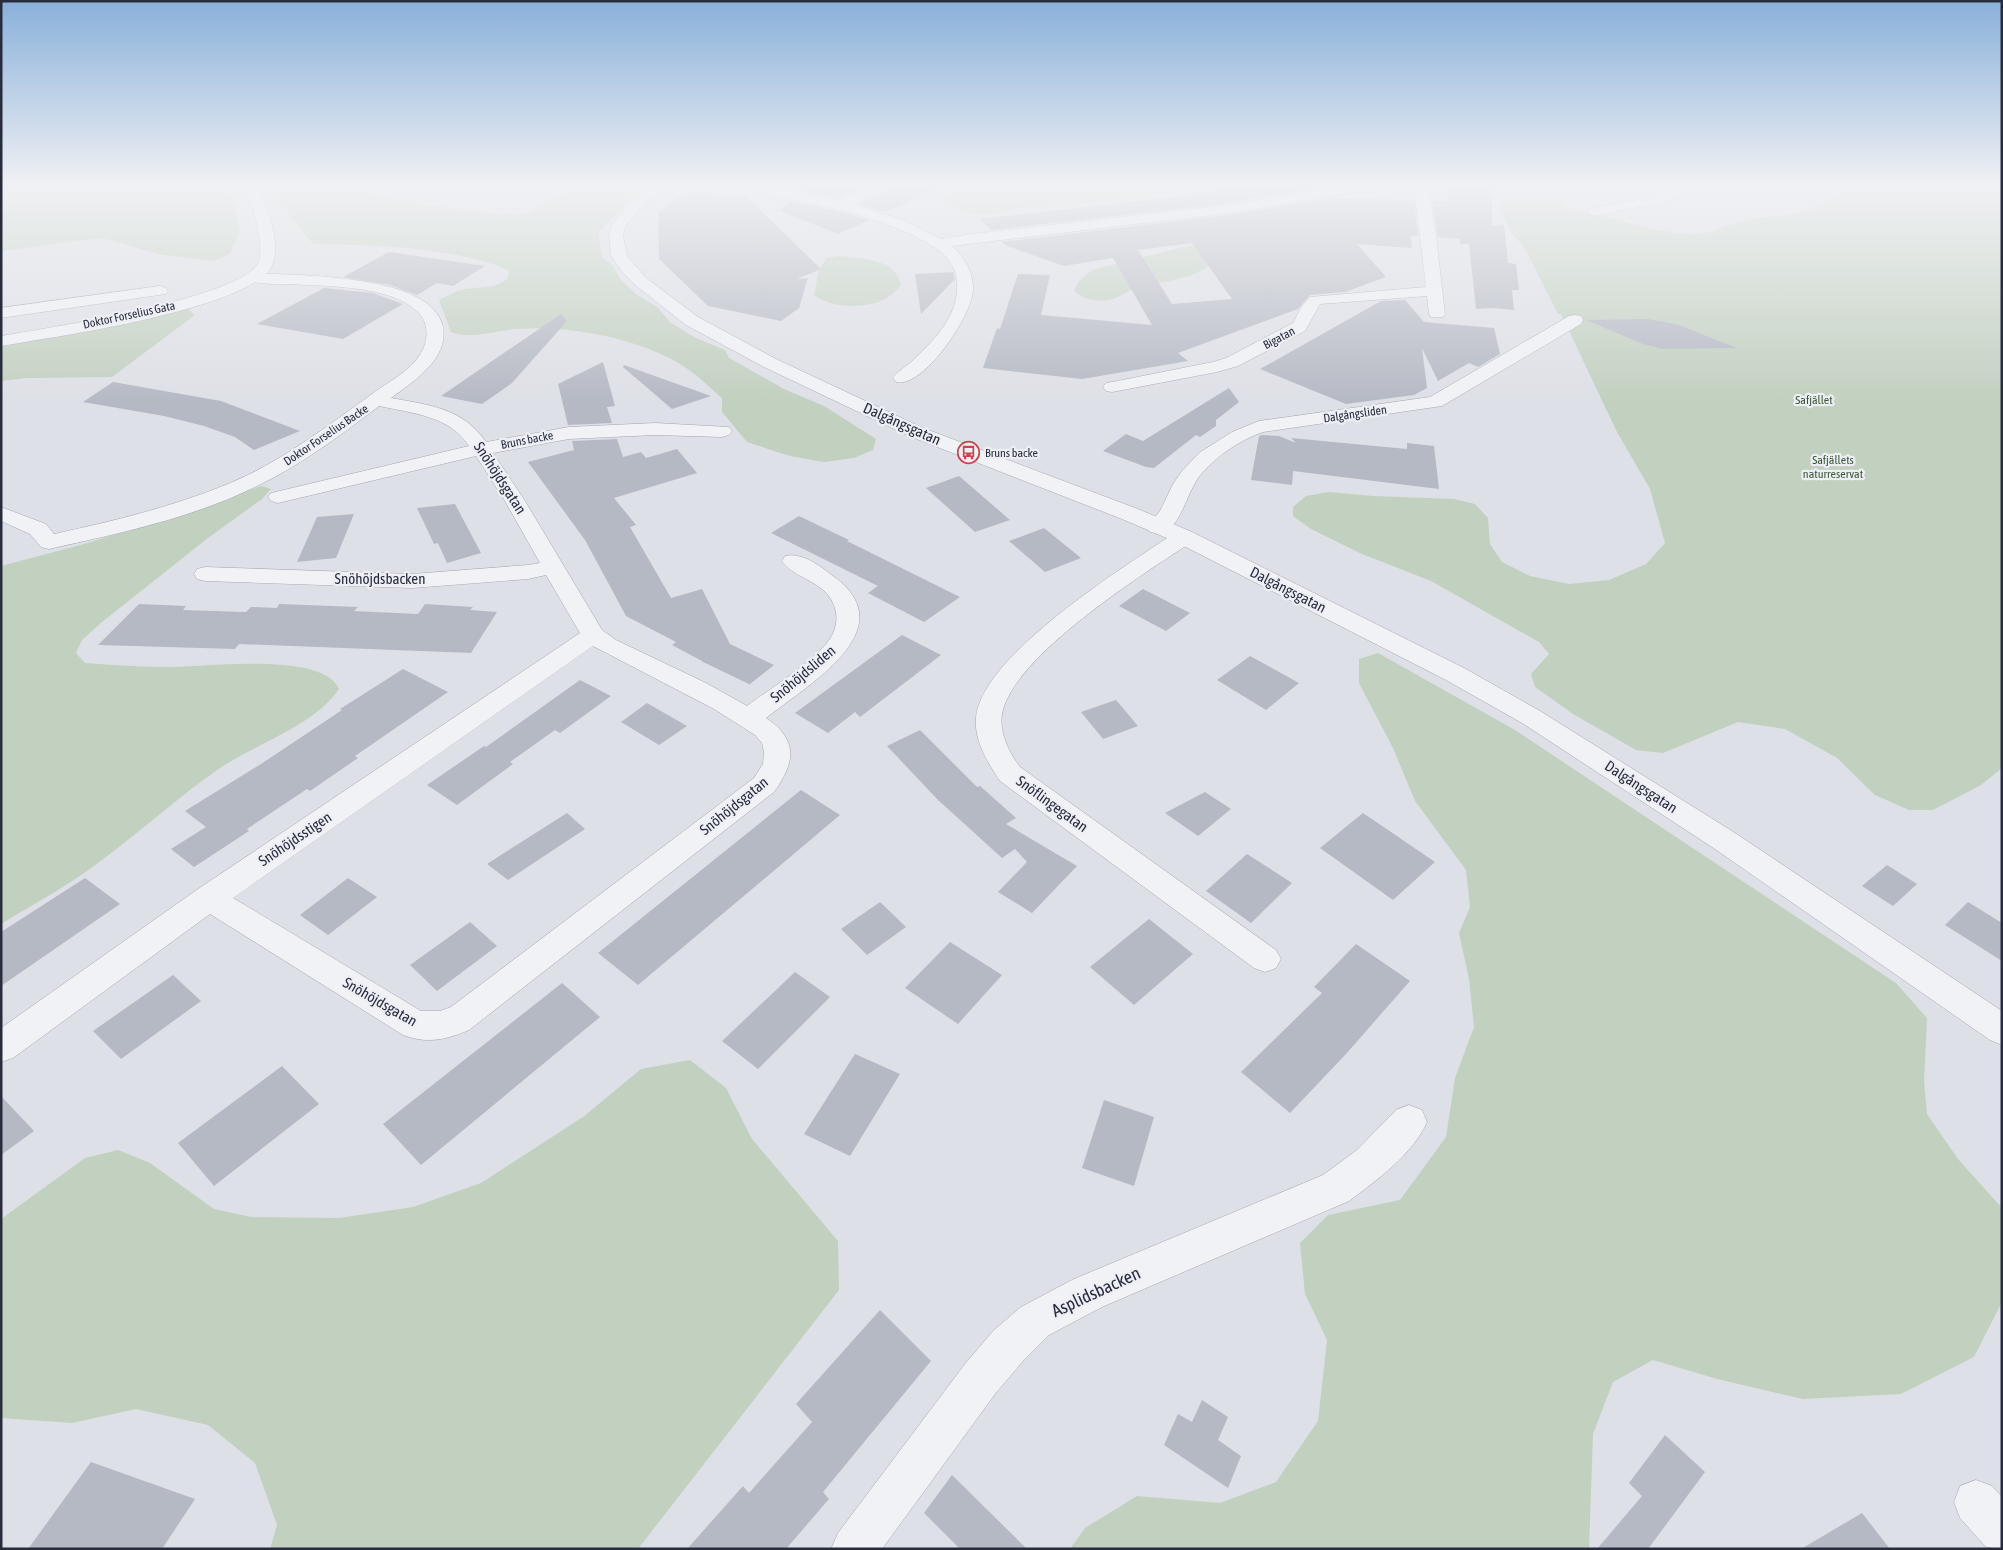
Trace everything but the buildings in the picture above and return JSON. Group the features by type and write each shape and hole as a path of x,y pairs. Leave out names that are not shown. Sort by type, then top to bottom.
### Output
{"street":[{"path":"254,278 263,268 265,258"},
{"name":"Dalgångsgatan","path":"620,258 640,281 692,321 770,363 916,432 1184,538 1455,674 1531,716 1725,841 2002,1030"},
{"path":"902,378 918,366 947,333 959,315 965,289 960,265 956,258"},
{"path":"1431,258 1436,314"},
{"name":"Doktor Forselius Gata","path":"1,340 161,309 220,292 254,278"},
{"name":"Doktor Forselius Backe","path":"1,513 38,528 49,542 143,521 197,503 256,479 320,441 409,376 428,355 435,343 434,322 426,311 409,298 378,289 254,278"},
{"name":"Doktor Forselius Gata","path":"1,313 160,291"},
{"name":"Bigatan","path":"1112,387 1217,367 1232,362 1299,327 1306,319 1310,304 1316,300 1416,291 1435,292"},
{"name":"Dalgångsliden","path":"1158,527 1172,512 1183,483 1197,466 1247,431 1259,427 1435,402 1575,320"},
{"name":"Snöhöjdsgatan","path":"209,898 415,1025 430,1028 446,1026 463,1017 764,785 778,763 778,751 774,738 750,717 607,645 593,635 516,501 470,432 443,415 404,404 376,400"},
{"name":"Bruns backe","path":"278,497 482,449 544,437 603,430 722,430"},
{"name":"Snöflingegatan","path":"1184,538 1083,608 1054,630 1024,659 1004,682 990,707 990,733 998,757 1010,774 1265,959"},
{"name":"Snöhöjdsliden","path":"750,717 828,657 846,633 847,606 838,592 829,584 793,562"},
{"name":"Snöhöjdsbacken","path":"205,574 412,581 528,572 554,566"},
{"name":"Snöhöjdsstigen","path":"1,1046 209,898 593,635"},
{"name":"Asplidsbacken","path":"854,1549 980,1379 1008,1346 1035,1321 1088,1293 1336,1188 1370,1163 1409,1122"}],"green space":[{"path":"191,258 220,258 214,261"},
{"path":"471,258 604,258 612,265 621,280 637,295 657,307 671,323 696,338 725,350 729,358 784,389 824,406 876,439 873,450 854,458 824,462 790,456 747,442 722,412 722,398 693,373 676,361 610,337 586,332 539,328 467,335 451,332 439,300 461,290 497,285 503,282 509,271"},
{"path":"826,258 867,259 885,265 892,270 898,276 901,285 886,298 875,303 857,306 838,305 829,303 814,295 818,274"},
{"path":"1139,258 1210,258 1212,261 1198,273 1146,285 1116,298 1099,301 1081,296 1074,291 1078,282 1092,270"},
{"name":"Safjället","path":"1530,258 2002,258 2002,768 1981,785 1933,810 1909,810 1875,795 1837,758 1785,729 1738,722 1663,753 1636,750 1573,714 1535,687 1531,674 1549,654 1539,642 1431,581 1362,554 1311,529 1293,516 1293,507 1306,496 1329,492 1373,496 1454,499 1475,504 1488,518 1490,544 1502,562 1530,576 1569,584 1609,580 1646,564 1665,543 1650,489 1617,432 1561,314 1558,314"},
{"path":"185,307 195,315 112,377 27,378 1,381 1,345"},
{"path":"262,486 271,489 262,499 208,538 102,622 82,640 76,653 85,663 148,667 234,664 288,665 311,670 329,677 339,689 315,713 284,733 220,768 86,871 1,924 1,566 88,543"},
{"path":"1378,653 1515,730 1896,983 1927,1018 1924,1081 1927,1114 1958,1159 2002,1208 2002,1302 1974,1357 1901,1394 1803,1399 1717,1379 1653,1360 1613,1382 1593,1434 1589,1549 1070,1549 1085,1528 1137,1496 1220,1503 1276,1482 1318,1421 1327,1340 1305,1294 1300,1243 1328,1215 1400,1200 1446,1137 1455,1078 1474,1027 1469,979 1459,933 1470,907 1466,870 1415,801 1393,748 1359,683 1359,659"},
{"path":"690,1060 726,1088 752,1139 838,1241 839,1290 638,1549 270,1549 277,1525 255,1463 208,1425 136,1409 72,1423 1,1418 1,1219 85,1158 118,1150 150,1163 214,1209 251,1217 339,1218 413,1207 481,1183 583,1117 641,1069"}],"place":[{"name":"Bruns backe","path":"969,453"}],"park label":[{"name":"Safjällets naturreservat","path":"1833,467"}]}
